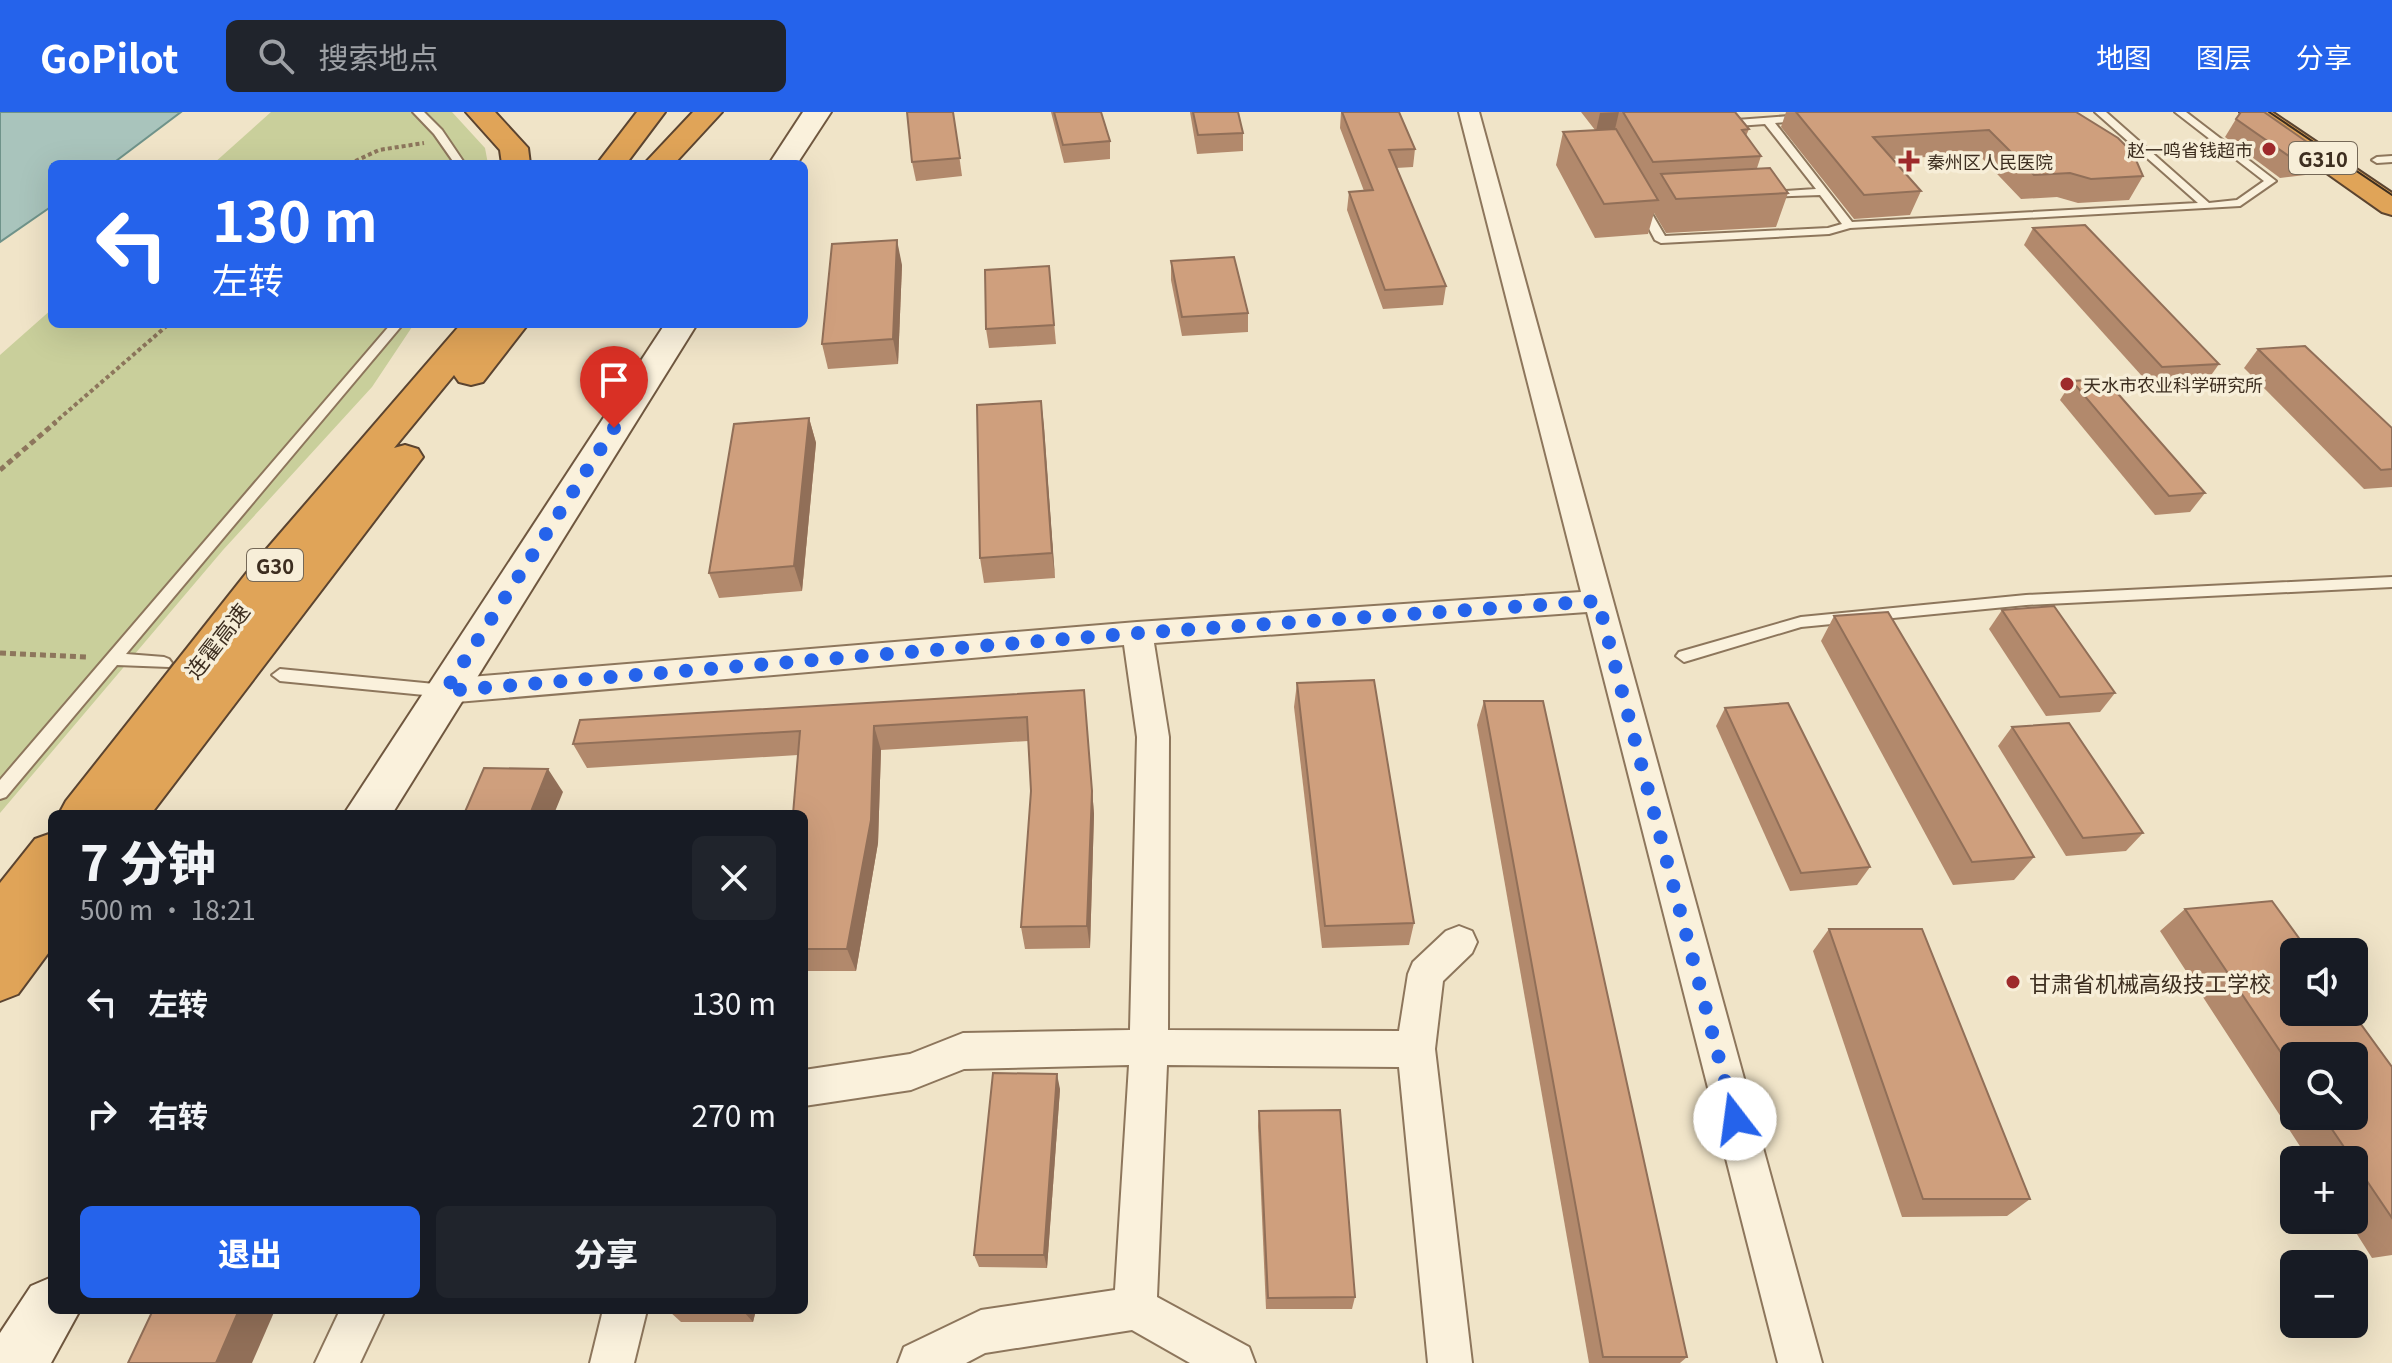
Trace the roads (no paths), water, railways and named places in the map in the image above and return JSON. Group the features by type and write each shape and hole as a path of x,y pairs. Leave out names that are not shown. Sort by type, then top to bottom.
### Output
{"highway":[{"path":"480,112 514,148 516,160"},
{"path":"614,160 651,112"},
{"path":"638,160 673,112"},
{"path":"662,160 708,112"},
{"name":"G310","path":"2254,112 2392,206"},
{"name":"G310","path":"2352,144 2387,164"},
{"path":"402,415 455,328"},
{"name":"连霍高速","path":"85,810 266,576 476,328"},
{"name":"连霍高速","path":"128,810 273,621 509,328"},
{"path":"0,920 48,858"},
{"path":"0,978 48,915"}],"street":[{"path":"786,160 817,112"},
{"path":"1469,112 1800,1363"},
{"path":"370,810 678,328"},
{"path":"445,691 1137,633 1598,601"},
{"path":"1135,1308 1149,1047 1153,737 1137,633"},
{"path":"1450,1363 1416,1049 1426,974 1459,942"},
{"path":"808,1087 911,1072 963,1051 1149,1047 1416,1049"},
{"path":"920,1363 981,1332 1135,1308 1197,1340 1233,1363"},
{"path":"16,1363 48,1313"},
{"path":"337,1363 361,1314"},
{"path":"612,1363 624,1314"}],"lane":[{"path":"418,112 457,160"},
{"path":"2100,112 2207,206"},
{"path":"1632,189 1661,240 1829,231 1849,225 2240,203 2271,181 2180,112"},
{"path":"1707,126 1813,117"},
{"path":"1767,120 1849,225"},
{"path":"1762,195 1823,192"},
{"path":"1639,202 1655,201"},
{"path":"0,792 394,328"},
{"path":"1684,656 1816,620 2026,600 2392,582"},
{"path":"115,659 164,663"},
{"path":"280,675 445,691"}],"water":[{"path":"0,112 181,112 117,160 48,160 48,209 0,242"}],"tram line":[{"path":"2269,112 2392,195"}],"place":[{"name":"赵一鸣省钱超市","path":"2269,149"},
{"name":"秦州区人民医院","path":"1909,161"},
{"name":"天水市农业科学研究所","path":"2067,384"},
{"name":"甘肃省机械高级技工学校","path":"2013,982"}]}
